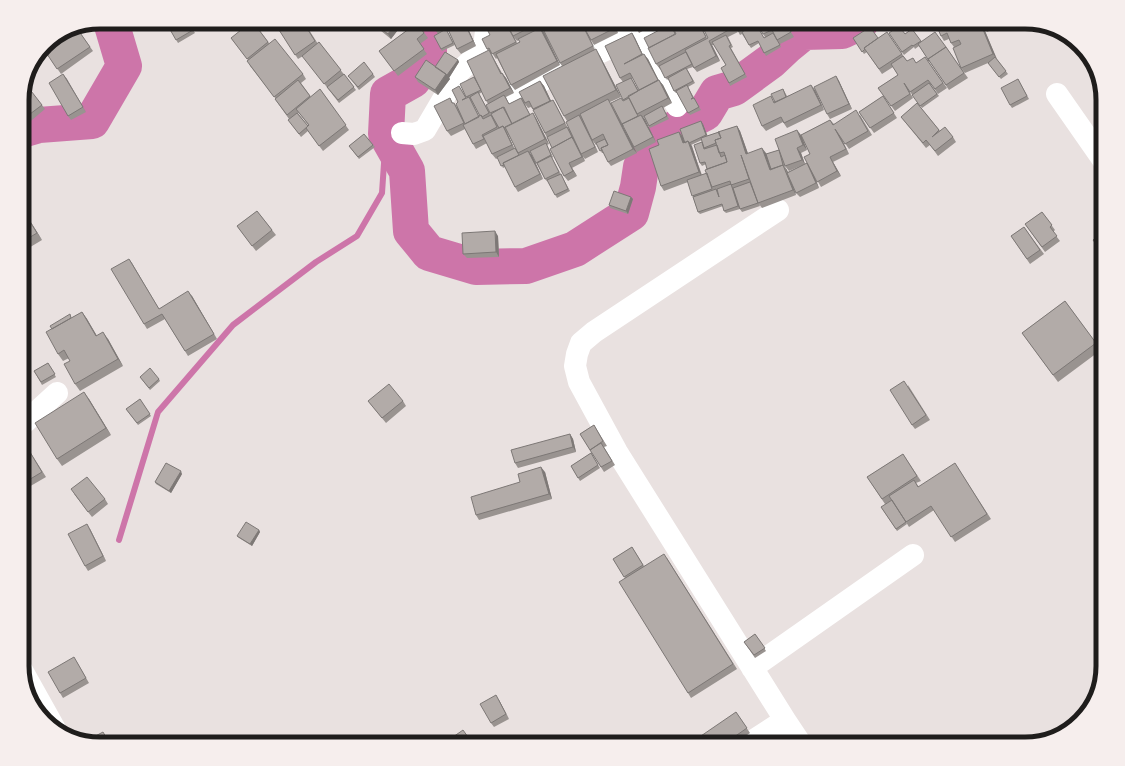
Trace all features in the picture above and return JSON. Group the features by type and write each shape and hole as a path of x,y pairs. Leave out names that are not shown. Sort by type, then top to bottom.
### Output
{"street":[{"path":"402,133 414,134 425,130 459,72 468,66 484,48 486,29"},
{"path":"510,96 631,29 677,106"},
{"path":"1057,94 1096,150"},
{"path":"778,210 594,332 581,342 575,366 579,382 617,452 796,737"},
{"path":"29,419 57,393"},
{"path":"752,668 913,555"},
{"path":"32,688 43,708"},
{"path":"759,737 785,720"}],"building":[{"path":"170,29 192,29 193,30 176,40"},
{"path":"242,29 258,29 268,42 247,59 231,38"},
{"path":"278,29 307,29 315,41 295,55"},
{"path":"381,29 392,29 388,34"},
{"path":"409,29 421,29 424,33 417,39 424,49 394,71 379,51"},
{"path":"446,29 453,43 441,49 434,36"},
{"path":"448,29 467,29 473,41 457,49"},
{"path":"487,29 509,29 516,42 492,54 489,48 487,49 482,39 490,35"},
{"path":"510,29 527,29 513,36"},
{"path":"541,29 557,61 511,85 496,54 520,42 518,39"},
{"path":"543,29 584,29 593,46 560,63"},
{"path":"585,29 613,29 591,40"},
{"path":"661,29 673,29 675,34 649,48 644,38"},
{"path":"674,29 702,29 706,37 656,64 648,48 676,34"},
{"path":"704,29 730,29 709,41 716,56 694,68 685,50 708,38"},
{"path":"737,29 744,29 739,32"},
{"path":"747,29 759,29 764,38 773,33 780,45 764,53 758,41 749,45 742,32"},
{"path":"760,29 789,29 791,32 777,40 772,30 763,34"},
{"path":"867,29 871,29 878,38 864,48 865,49 862,52 853,38"},
{"path":"895,29 901,29 905,34 912,29 921,41 902,52 889,33"},
{"path":"938,29 983,29 993,54 961,68 953,48 961,44 959,40 951,43 947,33 941,36"},
{"path":"79,32 90,47 57,69 47,53 60,41"},
{"path":"887,32 902,54 879,69 864,48"},
{"path":"935,32 946,47 928,59 929,61 918,44"},
{"path":"632,33 642,54 624,64 644,54 658,80 639,90 630,73 620,78 605,46"},
{"path":"726,35 731,45 729,46 745,74 729,83 721,68 726,65 712,42"},
{"path":"275,39 303,74 274,97 247,61"},
{"path":"319,42 341,70 324,84 302,56"},
{"path":"946,47 964,73 946,85 928,59"},
{"path":"596,49 616,90 564,116 543,76"},
{"path":"489,50 510,88 486,101 467,61"},
{"path":"445,52 458,60 447,75 435,67"},
{"path":"686,52 692,64 665,78 659,66"},
{"path":"903,56 907,61 913,58 916,63 925,57 943,83 935,89 928,80 910,92 904,83 910,94 891,106 878,88 898,75 891,64"},
{"path":"995,57 1006,71 999,77 988,63"},
{"path":"426,60 446,74 435,90 415,77"},
{"path":"364,62 373,74 358,87 348,76"},
{"path":"686,68 693,81 674,91 668,78"},
{"path":"63,74 83,107 68,116 49,83"},
{"path":"344,74 354,87 338,100 327,87"},
{"path":"836,76 849,104 827,114 814,87"},
{"path":"474,77 481,90 466,97 460,84"},
{"path":"631,78 638,91 623,100 616,85"},
{"path":"1018,79 1027,96 1010,105 1001,88"},
{"path":"298,80 310,96 287,115 275,99"},
{"path":"659,80 668,98 637,114 628,96"},
{"path":"540,81 550,101 533,109 529,101 525,103 519,92"},
{"path":"929,83 937,94 920,106 912,95"},
{"path":"687,85 693,98 691,99 694,98 699,107 688,113 676,91"},
{"path":"811,85 821,105 784,123 781,117 762,126 753,105 771,96 774,103"},
{"path":"459,86 466,98 462,100 469,97 479,117 465,124 456,104 458,102 452,90"},
{"path":"320,89 346,125 319,146 306,128 309,125 296,109"},
{"path":"783,89 786,97 775,102 771,94"},
{"path":"30,90 42,105 29,115"},
{"path":"478,92 489,113 482,117 481,115 480,116 470,97"},
{"path":"504,95 509,104 521,98 530,115 512,124 504,107 490,113 486,105"},
{"path":"883,96 894,113 870,128 859,112"},
{"path":"450,98 464,123 447,131 434,106"},
{"path":"621,98 623,101 629,98 638,116 622,124 623,126 611,103"},
{"path":"608,99 633,149 608,162 601,148 608,145 603,134 592,140 580,114"},
{"path":"553,100 565,123 545,133 533,110"},
{"path":"917,103 939,130 932,137 945,127 953,137 935,151 926,140 923,143 901,117"},
{"path":"662,106 667,116 649,126 644,116"},
{"path":"503,107 512,124 504,128 503,126 499,128 491,114"},
{"path":"856,110 868,131 845,144 835,129 846,149 830,157 837,171 817,182 804,157 810,154 801,135 830,120 833,125"},
{"path":"297,113 308,126 299,134 288,120"},
{"path":"533,113 545,139 518,153 505,127"},
{"path":"481,115 483,119 491,115 497,127 482,135 484,139 473,144 463,125"},
{"path":"579,115 595,147 581,154 566,122"},
{"path":"641,115 653,137 634,147 622,124"},
{"path":"701,121 706,135 689,143 688,141 685,143 680,129"},
{"path":"503,126 512,145 492,154 483,136"},
{"path":"737,126 746,154 762,148 770,170 783,165 793,190 758,203 741,155 749,179 731,185 730,181 712,187 705,170 727,162 724,152 719,153 715,140 721,138 718,132"},
{"path":"567,127 572,137 552,148 547,137"},
{"path":"797,130 803,145 797,148 802,160 785,166 775,139"},
{"path":"679,132 683,143 688,141 699,172 661,186 649,149 659,145 657,140"},
{"path":"719,132 721,138 715,140 716,143 704,148 701,138"},
{"path":"364,134 373,145 358,157 349,146"},
{"path":"572,137 582,157 569,163 573,171 564,176 550,149"},
{"path":"605,139 608,145 601,148 602,150 600,151 596,143"},
{"path":"702,142 704,149 717,145 721,157 725,155 727,162 707,169 705,162 700,163 694,145"},
{"path":"546,143 551,155 536,163 530,151"},
{"path":"515,148 519,155 503,163 504,165 501,166 497,157"},
{"path":"779,150 783,165 771,169 766,154"},
{"path":"528,151 540,174 515,187 503,163"},
{"path":"551,156 559,172 545,179 537,163"},
{"path":"807,163 816,183 796,193 787,173"},
{"path":"707,173 712,189 692,196 687,180"},
{"path":"561,174 568,189 555,195 547,180"},
{"path":"750,182 758,203 740,209 733,188"},
{"path":"731,184 738,206 724,211 722,204 698,212 693,197 716,189 719,197 717,189"},
{"path":"614,191 631,197 626,211 609,205"},
{"path":"257,211 272,230 252,246 237,226"},
{"path":"1042,212 1052,225 1050,227 1057,236 1042,247 1025,224"},
{"path":"29,220 37,233 29,238"},
{"path":"1024,227 1040,250 1027,259 1011,236"},
{"path":"495,231 496,252 463,254 462,233"},
{"path":"129,259 159,309 188,291 214,334 185,351 162,314 144,324 111,269"},
{"path":"1065,301 1096,343 1053,375 1022,333"},
{"path":"82,312 96,336 103,332 118,359 75,384 64,364 70,361 64,350 58,354 46,332"},
{"path":"70,314 71,318 52,329 50,326"},
{"path":"48,363 55,374 41,382 34,371"},
{"path":"150,368 159,379 149,388 140,377"},
{"path":"904,381 926,415 912,425 890,390"},
{"path":"389,384 403,401 382,418 368,401"},
{"path":"84,392 106,428 57,459 35,423"},
{"path":"140,399 150,414 137,423 126,409"},
{"path":"594,425 603,441 590,450 580,434"},
{"path":"570,434 573,447 515,463 511,450"},
{"path":"601,443 612,461 601,467 590,450"},
{"path":"29,451 42,472 29,480"},
{"path":"591,453 598,465 578,478 571,466"},
{"path":"903,454 917,476 882,499 867,477"},
{"path":"166,463 181,471 169,491 155,482"},
{"path":"955,463 987,514 951,537 931,506 906,522 889,496 914,480 918,487"},
{"path":"541,467 549,494 476,515 471,497 520,482 518,474"},
{"path":"87,477 105,499 88,512 71,489"},
{"path":"892,500 906,522 896,529 881,507"},
{"path":"246,522 259,530 250,544 237,536"},
{"path":"87,524 103,556 85,566 68,534"},
{"path":"632,547 643,565 624,577 613,559"},
{"path":"664,554 733,664 688,693 619,582"},
{"path":"755,634 765,648 754,655 744,642"},
{"path":"74,657 86,678 60,693 48,672"},
{"path":"496,695 506,714 491,723 480,704"},
{"path":"736,712 747,728 734,737 699,737"},
{"path":"463,730 468,737 453,737"},
{"path":"103,732 106,737 100,737 95,736"}],"waterway":[{"path":"29,128 39,125 92,121 124,66 113,29"},
{"path":"428,29 429,55 413,80 388,94 386,134 407,171 411,231 429,253 476,267 526,266 575,249 631,213 638,187 641,167 646,154 670,131 705,113 717,93 734,88 771,61 804,32 842,31 846,29"},
{"path":"119,540 158,412 233,325 316,262 357,236 382,193 386,134"}]}
